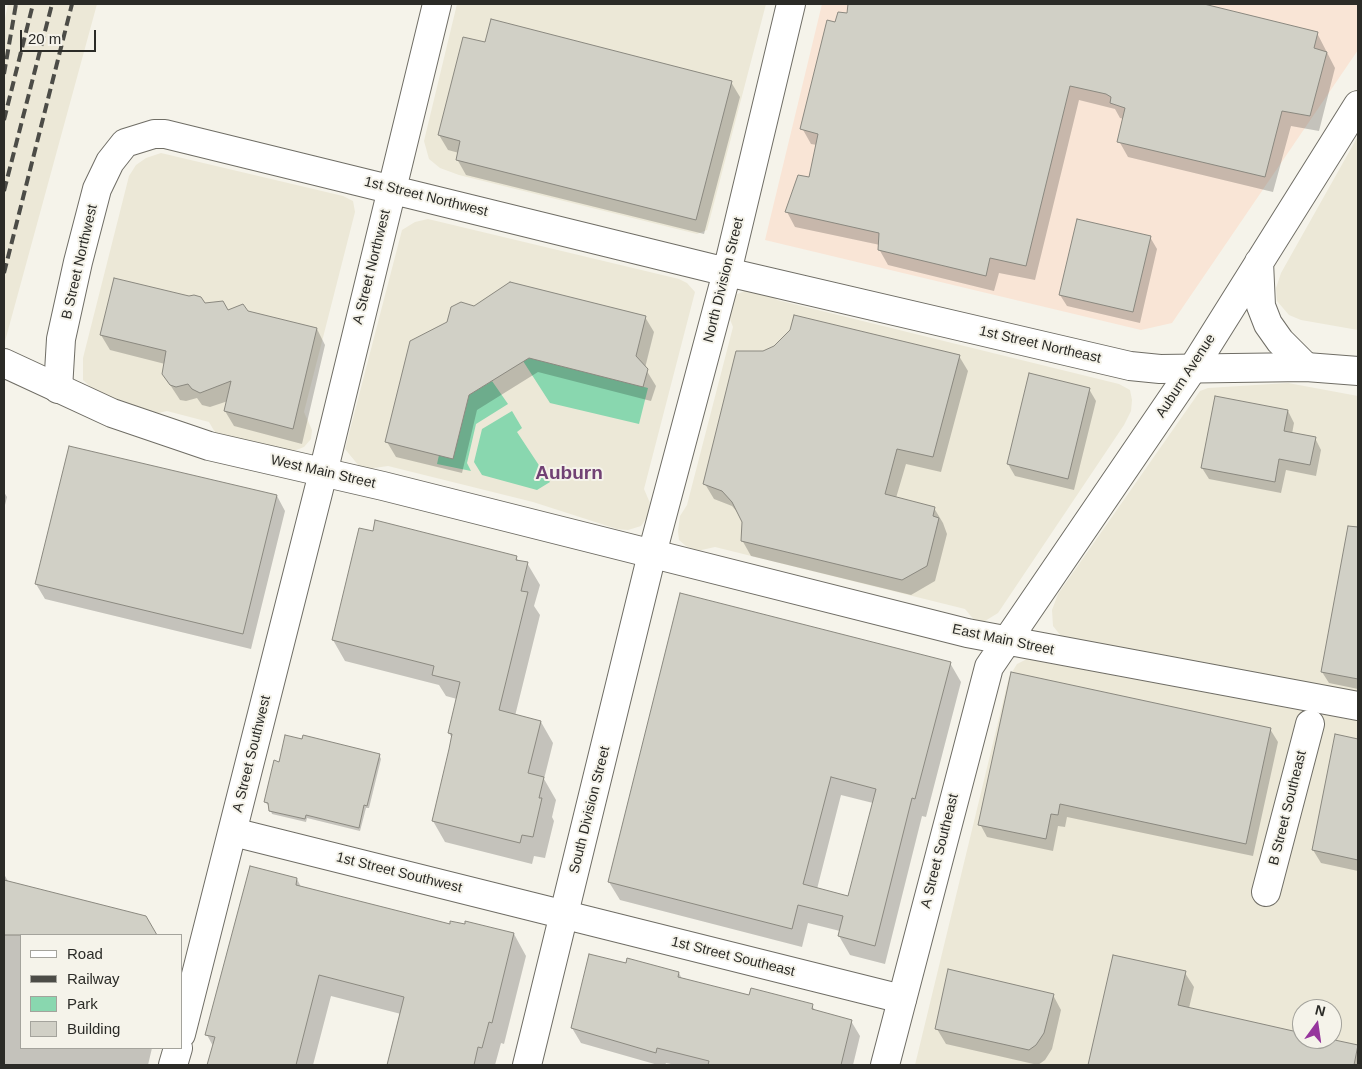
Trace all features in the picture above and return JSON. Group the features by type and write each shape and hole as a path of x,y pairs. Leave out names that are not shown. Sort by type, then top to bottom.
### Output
{"street":[{"name":"A Street Northwest","path":"323,473 437,4"},
{"name":"North Division Street","path":"652,554 727,272 791,4"},
{"name":"Auburn Avenue","path":"1004,642 1070,550 1193,368 1358,105"},
{"name":"1st Street Northwest","path":"125,143 139,137 165,134 727,272"},
{"name":"B Street Northwest","path":"58,389 62,339 78,262 97,189 110,162 125,143"},
{"path":"1259,262 1261,306 1268,324 1280,341 1306,367"},
{"name":"1st Street Northeast","path":"727,272 1130,366 1193,368 1306,367 1358,372"},
{"name":"West Main Street","path":"4,363 112,413 200,442 652,554"},
{"name":"A Street Southwest","path":"182,1030 323,473"},
{"name":"East Main Street","path":"652,554 1004,642 1358,706"},
{"name":"South Division Street","path":"527,1065 652,554"},
{"name":"A Street Southeast","path":"885,1065 989,667 1004,642"},
{"name":"B Street Southeast","path":"1266,892 1310,724"},
{"name":"1st Street Southwest","path":"233,832 565,914"},
{"name":"1st Street Southeast","path":"565,914 902,999"},
{"path":"173,1065 178,1049"}],"shaded area":[{"path":"8,4 97,4 4,345 4,23"},
{"path":"457,4 766,4 707,230 697,234 459,175 440,168 429,159 424,141"},
{"path":"822,4 1358,4 1358,50 1172,323 1141,330 765,240"},
{"path":"1358,136 1358,330 1301,320 1289,315 1277,301 1276,288 1281,273"},
{"path":"161,153 343,196 353,201 355,212 304,412 312,430 311,439 304,447 291,452 216,434 209,422 167,411 154,414 94,390 83,380 83,358 129,176 136,165 146,158"},
{"path":"428,219 679,279 687,283 695,292 644,489 650,503 648,516 641,526 628,530 617,529 533,502 388,466 367,469 359,466 345,449 402,230 415,222"},
{"path":"769,289 777,300 1119,384 1130,390 1132,400 1131,411 1124,425 998,613 985,621 975,621 965,609 715,547 697,551 679,540 680,516 687,505 733,327 728,314 728,306 735,295 747,290"},
{"path":"1288,383 1358,396 1358,696 1083,644 1061,636 1053,626 1052,610 1058,594 1200,391 1208,388"},
{"path":"1027,659 1358,721 1358,1065 915,1065 1009,677 1017,664"}],"green space":[{"path":"530,358 648,388 639,424 550,403 523,361"},
{"path":"492,381 508,404 476,424 467,463 471,471 437,464 439,455 453,458 469,395"},
{"path":"512,411 522,428 517,432 550,482 537,490 482,475 474,462 482,429"}],"building":[{"path":"848,4 1204,4 1318,32 1314,48 1327,52 1310,116 1282,111 1265,177 1117,142 1125,108 1110,103 1111,97 1106,94 1070,86 1026,266 990,258 986,276 878,250 879,233 785,212 798,175 809,177 818,134 800,129 827,20 835,22 838,12 847,13"},
{"path":"491,19 732,81 696,220 456,160 460,141 438,135 463,37 485,42"},
{"path":"1077,219 1151,236 1133,312 1059,295"},
{"path":"114,278 189,296 194,295 201,297 205,303 223,301 228,310 243,304 248,311 317,328 293,429 224,411 231,381 200,393 192,389 188,384 176,387 170,385 162,374 166,351 100,335"},
{"path":"510,282 646,316 636,356 648,369 643,387 529,358 469,395 453,459 385,442 410,341 447,322 451,307 461,302 474,306"},
{"path":"794,315 960,355 933,457 897,449 885,494 935,507 933,516 939,518 927,566 902,580 741,541 742,522 732,502 722,491 703,484 736,351 763,351 774,346 790,330"},
{"path":"1029,373 1090,388 1068,479 1007,464"},
{"path":"1215,396 1288,410 1284,431 1316,437 1310,465 1279,459 1275,482 1201,468"},
{"path":"69,446 277,495 243,634 35,584"},
{"path":"375,520 517,556 516,560 528,562 521,591 528,592 499,710 541,721 528,773 544,777 539,798 542,798 533,837 522,835 520,843 432,821 449,749 452,734 448,733 460,682 432,675 434,666 332,640 359,528 373,531"},
{"path":"1348,526 1358,527 1358,679 1321,672"},
{"path":"680,593 951,662 915,799 912,798 875,946 838,936 843,916 798,905 792,929 608,882","holes":["831,777 876,789 848,896 803,884"]},
{"path":"1011,672 1271,728 1246,844 1060,804 1058,815 1051,814 1046,839 978,825"},
{"path":"1335,734 1358,739 1358,860 1312,850"},
{"path":"285,735 302,739 303,735 380,754 367,806 364,805 359,828 306,815 305,819 269,811 268,803 264,802 274,760 279,762"},
{"path":"250,866 297,878 296,885 450,924 450,921 465,924 465,921 514,933 492,1023 489,1022 482,1048 478,1047 474,1065 387,1065 404,997 319,975 296,1065 207,1065 215,1037 205,1035"},
{"path":"4,880 146,916 156,934 20,934 4,935"},
{"path":"589,954 626,963 627,958 679,972 678,977 749,995 751,988 813,1004 812,1009 852,1020 841,1065 708,1065 709,1061 657,1048 656,1053 571,1028"},
{"path":"1113,955 1186,971 1178,1005 1292,1031 1292,1049 1342,1049 1342,1042 1358,1045 1354,1065 1088,1065"},
{"path":"948,969 1054,994 1044,1033 1036,1045 1029,1050 935,1029"}],"railway":[{"path":"4,74 16,4"},
{"path":"4,120 33,4"},
{"path":"4,191 52,4"},
{"path":"4,273 72,4"}],"district":[{"name":"Auburn","path":"569,474"}]}
